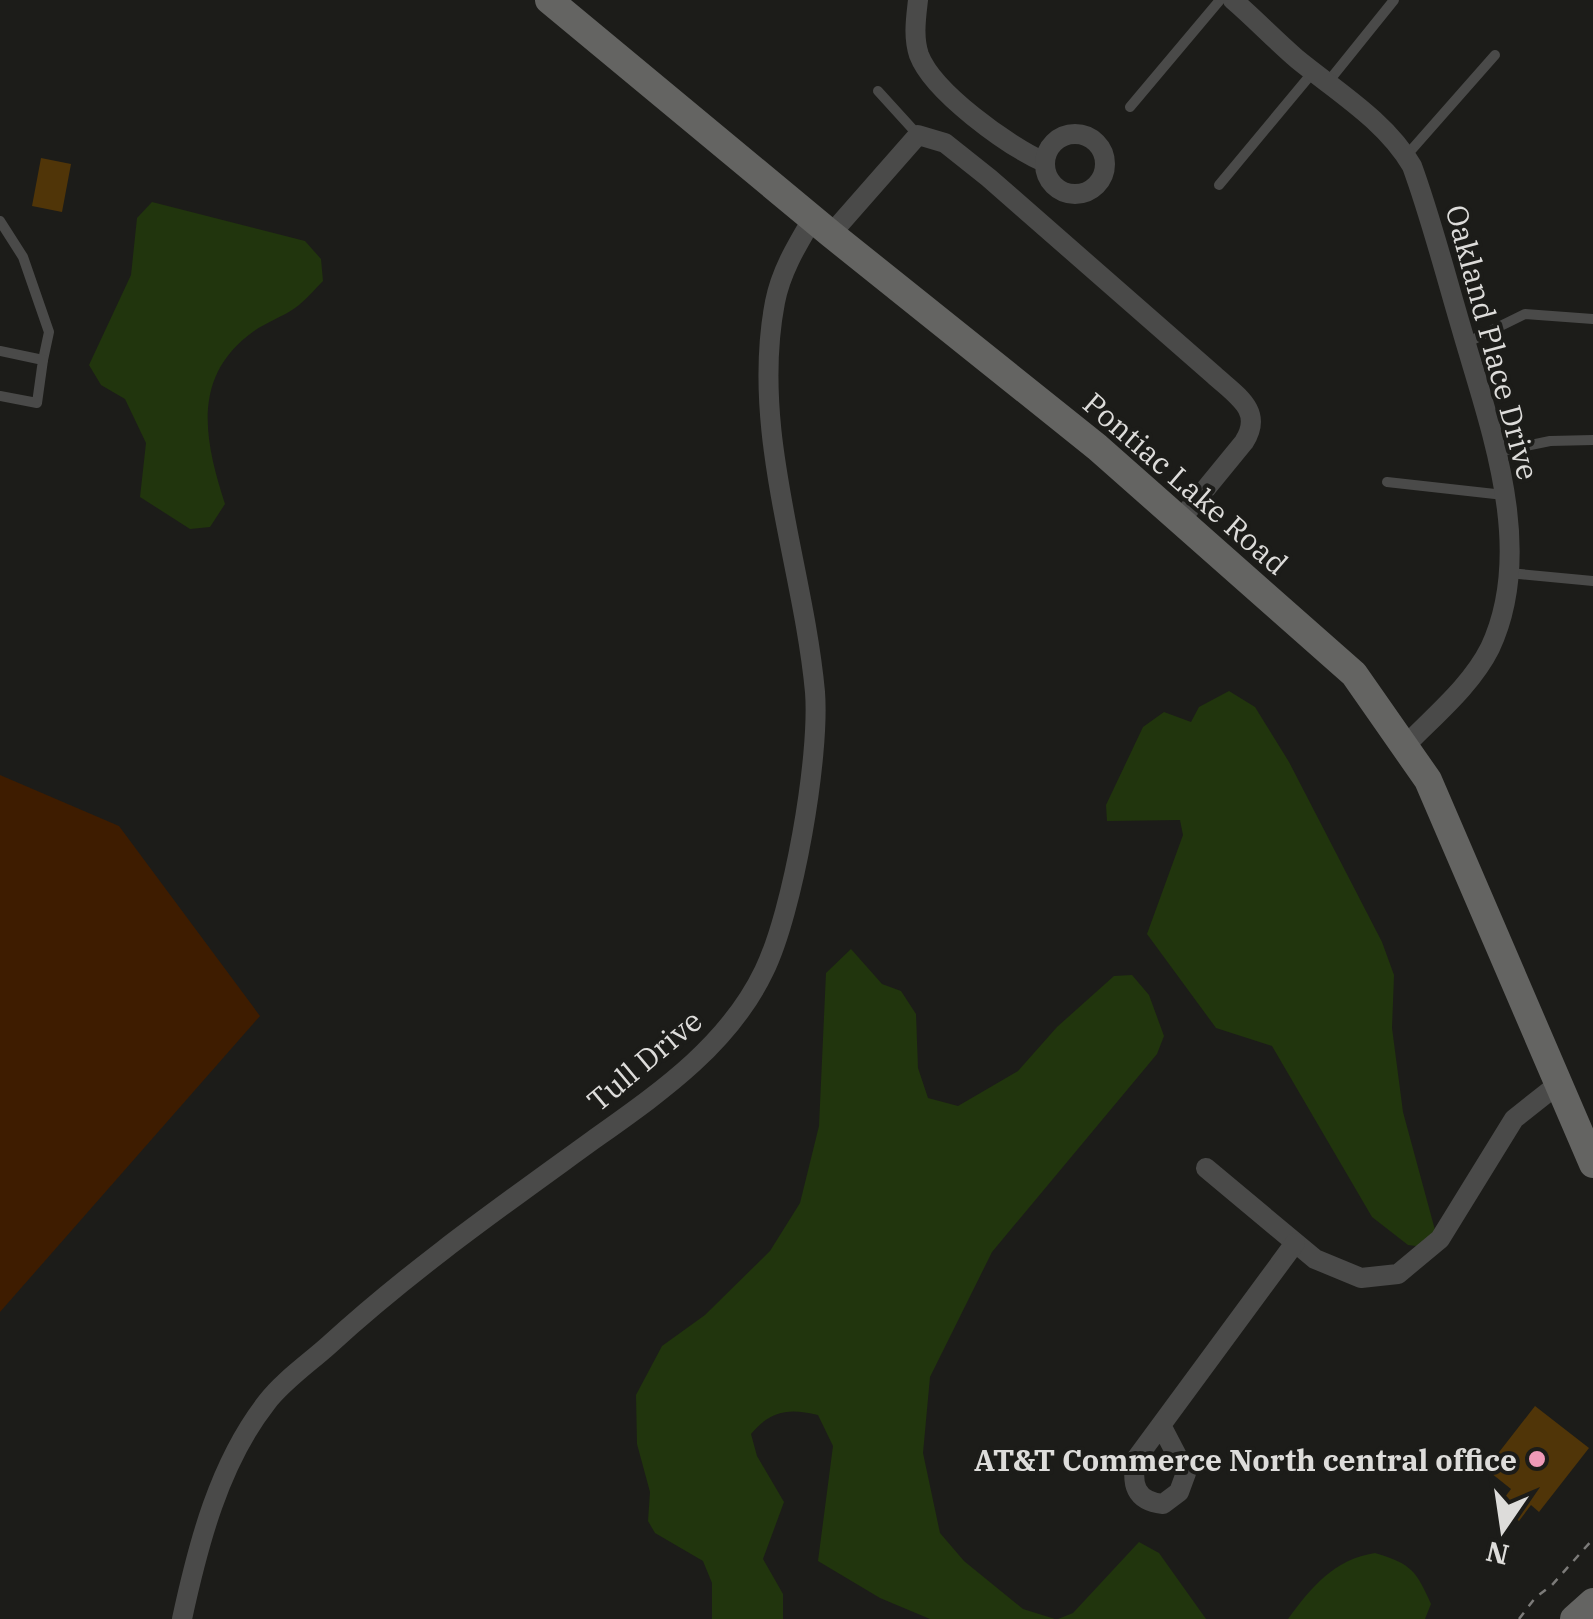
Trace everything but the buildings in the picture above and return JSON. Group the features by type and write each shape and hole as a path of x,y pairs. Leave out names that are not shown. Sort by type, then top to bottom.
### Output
{"street":[{"name":"Pontiac Lake Road","path":"549,0 1083,436 1354,674 1428,780 1557,1085 1585,1122 1593,1164"},
{"path":"918,0 916,44 934,80 996,134 1044,162"},
{"name":"Oakland Place Drive","path":"1231,0 1368,116 1406,156 1424,200 1495,452 1504,495 1508,573 1500,619 1489,649 1466,684 1405,746"},
{"name":"Tull Drive","path":"182,1619 211,1509 230,1465 267,1401 386,1292 711,1050 765,970 796,865 815,708 780,487 768,364 775,299 788,260 918,134"},
{"path":"918,134 945,143 989,178 1242,400 1252,416 1253,428 1181,520"},
{"path":"1206,1168 1316,1259 1361,1278 1398,1274 1440,1238 1514,1119 1557,1085"},
{"path":"1162,1425 1296,1243"},
{"path":"1574,1619 1593,1602"}],"lane":[{"path":"1130,107 1231,0"},
{"path":"1219,185 1394,0"},
{"path":"1406,156 1496,54"},
{"path":"878,91 918,134"},
{"path":"0,221 23,257 49,332 36,403 0,396"},
{"path":"1466,343 1525,314 1593,319"},
{"path":"0,351 43,360"},
{"path":"1495,452 1550,441 1593,440"},
{"path":"1387,482 1504,495"},
{"path":"1508,573 1593,580"}],"path":[{"path":"1519,1619 1534,1598 1552,1585 1593,1539"}],"shaded area":[{"path":"152,202 305,241 321,259 323,281 295,308 254,331 220,368 212,388 208,433 225,504 210,527 190,529 140,497 146,443 125,399 101,385 89,365 131,275 137,218"},
{"path":"1229,691 1255,707 1289,762 1382,942 1394,975 1392,1028 1403,1112 1435,1230 1423,1247 1408,1245 1372,1217 1272,1046 1216,1028 1147,934 1183,835 1180,820 1107,821 1106,805 1143,727 1164,712 1191,722 1199,707"},
{"path":"0,775 119,826 260,1016 0,1312"},
{"path":"851,949 882,984 901,991 916,1014 918,1068 928,1098 958,1106 1018,1071 1057,1027 1114,976 1132,975 1149,995 1164,1036 1157,1054 992,1252 930,1377 923,1453 940,1533 964,1561 1023,1609 1055,1619 930,1619 880,1598 818,1561 833,1446 818,1415 781,1413 751,1434 757,1456 784,1502 763,1559 783,1594 783,1619 712,1619 712,1583 703,1561 655,1533 648,1521 650,1492 637,1444 636,1395 662,1346 705,1315 770,1251 800,1203 819,1126 826,973"},
{"path":"1139,1542 1159,1553 1206,1619 1058,1619 1073,1613"},
{"path":"1375,1553 1405,1565 1416,1576 1431,1604 1425,1619 1288,1619 1325,1576 1348,1561"}],"place":[{"name":"AT&T Commerce North central office","path":"1537,1459"}]}
